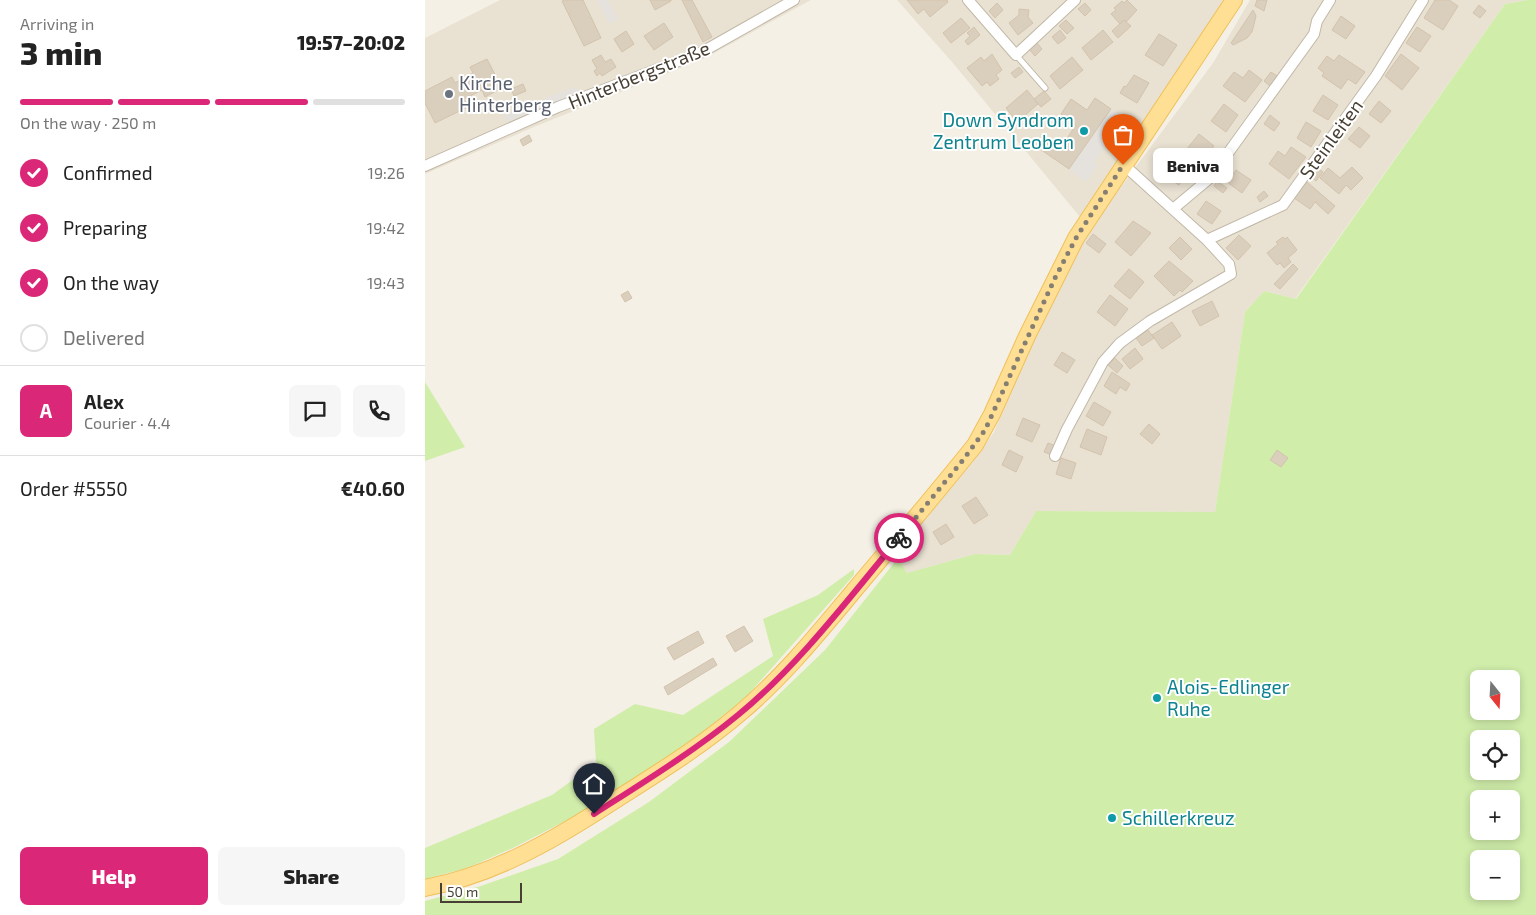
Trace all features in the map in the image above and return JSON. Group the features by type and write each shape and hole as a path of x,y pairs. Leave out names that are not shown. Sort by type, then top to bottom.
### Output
{"main road":[{"path":"425,888 461,880 493,869 530,852 594,814 694,749 740,714 781,674 832,617 975,445 992,414 1027,336 1076,238 1234,0"}],"street":[{"name":"Hinterbergstraße","path":"425,166 558,107 702,52 794,0"},
{"path":"968,0 1016,55 1075,0"},
{"path":"1173,208 1210,178 1314,34 1317,21 1330,0"},
{"name":"Steinleiten","path":"1207,240 1283,205 1376,76 1423,0"},
{"path":"1055,456 1067,429 1103,362 1120,343 1150,322 1231,274 1229,264 1207,240 1123,165"}],"lane":[{"path":"1016,55 1045,88"}],"shaded area":[{"path":"500,0 811,0 705,58 534,127 425,174 425,38"},
{"path":"597,0 608,0 618,19 609,24"},
{"path":"897,0 1223,0 1202,37 1080,217 952,62"},
{"path":"1250,0 1528,0 1505,4 1295,299 1264,291 1245,312 1215,512 1036,511 1010,555 975,554 907,573 894,553 911,536 973,462 994,432 1030,348 1063,279 1094,223 1213,63"},
{"path":"574,87 584,92 507,122 504,115"},
{"path":"1111,109 1124,119 1094,162 1098,165 1086,182 1069,169"}],"green space":[{"path":"1536,0 1536,915 425,915 425,901 481,886 558,859 649,802 729,742 825,650 898,558 907,573 975,554 1010,555 1036,511 1215,512 1245,312 1264,291 1296,299 1505,4"},
{"path":"425,382 465,447 425,461"},
{"path":"854,569 854,575 747,696 708,728 639,778 575,816 513,848 467,868 425,879 425,848 552,795 596,763 594,729 635,704 683,715 773,656 763,619 818,595"}],"building":[{"path":"583,0 601,38 584,46 562,1"},
{"path":"650,0 671,0 671,1 655,10"},
{"path":"682,0 692,0 712,37 703,42"},
{"path":"907,0 947,0 948,2 930,17 924,9 918,14"},
{"path":"1127,0 1137,10 1126,22 1124,20 1120,24 1111,14 1116,10 1114,8 1122,1 1124,3"},
{"path":"1257,0 1267,0 1264,11 1255,6"},
{"path":"1435,0 1449,0 1458,6 1443,30 1424,18"},
{"path":"997,3 1003,10 995,18 989,11"},
{"path":"1085,3 1091,10 1085,16 1078,9"},
{"path":"1479,5 1486,11 1480,18 1473,13"},
{"path":"1019,9 1029,10 1028,17 1033,23 1018,35 1009,23 1019,15"},
{"path":"1253,10 1256,16 1252,32 1247,38 1233,45 1231,43"},
{"path":"1341,16 1355,26 1346,39 1332,30"},
{"path":"961,18 970,28 951,43 943,33"},
{"path":"1066,20 1074,28 1067,34 1059,26"},
{"path":"1124,20 1131,26 1118,38 1112,31"},
{"path":"664,23 673,37 654,50 644,36"},
{"path":"974,27 980,35 968,45 965,41 970,36 967,33"},
{"path":"1417,27 1431,36 1420,52 1406,43"},
{"path":"1060,30 1066,38 1058,44 1052,37"},
{"path":"1103,30 1113,42 1091,60 1082,48"},
{"path":"626,31 634,44 622,52 614,39"},
{"path":"1159,34 1177,45 1163,66 1145,55"},
{"path":"1037,43 1042,49 1035,56 1029,49"},
{"path":"992,54 1002,70 996,75 999,79 990,86 987,82 982,86 967,68 981,57 984,61"},
{"path":"1401,54 1419,68 1402,90 1385,76"},
{"path":"601,55 605,62 611,59 616,67 602,76 600,73 597,76 594,71 597,69 592,60"},
{"path":"1339,55 1365,72 1356,84 1348,79 1341,89 1322,76 1324,73 1318,68 1327,56 1334,61"},
{"path":"1072,57 1083,70 1060,89 1050,76"},
{"name":"Kirche Hinterberg","path":"487,59 502,88 485,97 482,90 464,99 468,107 435,123 425,103 425,91 452,77 455,83 473,73 470,67"},
{"path":"1019,67 1023,72 1015,78 1011,73"},
{"path":"1249,70 1262,80 1245,102 1223,86 1234,72 1243,78"},
{"path":"1271,72 1277,76 1270,86 1264,81"},
{"path":"1134,75 1149,83 1137,103 1120,93"},
{"path":"523,84 526,91 514,96 511,89"},
{"path":"1027,90 1038,104 1017,122 1006,108"},
{"path":"1044,91 1051,99 1041,107 1034,99"},
{"path":"1323,95 1338,105 1328,120 1313,111"},
{"name":"Down Syndrom Zentrum Leoben","path":"1095,98 1111,109 1069,169 1037,147 1045,136 1061,147 1076,125 1061,114 1071,99 1087,110"},
{"path":"1379,101 1391,111 1381,123 1369,114"},
{"path":"1224,104 1238,115 1226,132 1211,121"},
{"path":"1270,115 1280,123 1274,131 1264,124"},
{"path":"1306,122 1321,131 1311,147 1297,138"},
{"path":"1359,127 1370,136 1360,148 1348,139"},
{"path":"1199,134 1214,146 1201,162 1186,150"},
{"path":"529,135 532,141 523,146 520,140"},
{"path":"1291,147 1306,157 1289,179 1269,164 1278,151 1285,156"},
{"path":"1173,159 1190,169 1179,185 1163,175"},
{"path":"1316,167 1323,172 1316,181 1310,176"},
{"path":"1352,167 1363,178 1351,190 1346,185 1339,194 1320,178 1328,168 1340,178"},
{"path":"1236,170 1251,180 1242,193 1227,182"},
{"path":"1217,181 1227,188 1223,193 1214,186"},
{"path":"1307,182 1335,206 1328,214 1315,202 1310,209 1294,198"},
{"path":"1264,191 1268,196 1260,202 1257,197"},
{"path":"1206,201 1221,211 1212,224 1197,214"},
{"path":"1133,221 1151,233 1131,256 1115,242"},
{"path":"1093,234 1106,244 1099,253 1086,243"},
{"path":"1239,235 1251,246 1238,260 1226,248"},
{"path":"1180,237 1192,249 1181,260 1169,248"},
{"path":"1283,237 1285,239 1287,237 1297,250 1288,258 1291,262 1284,268 1280,263 1277,265 1267,253"},
{"path":"1169,261 1193,281 1182,292 1180,290 1174,296 1154,276"},
{"path":"1293,264 1298,269 1280,289 1274,284"},
{"path":"1129,269 1144,282 1130,299 1114,286"},
{"path":"628,291 632,298 625,302 621,295"},
{"path":"1110,295 1128,309 1115,326 1097,312"},
{"path":"1212,301 1219,316 1200,326 1192,311"},
{"path":"1172,322 1181,336 1162,349 1152,335"},
{"path":"1148,330 1154,338 1142,346 1136,338"},
{"path":"1135,348 1143,359 1130,369 1122,359"},
{"path":"1062,352 1075,360 1067,373 1054,365"},
{"path":"1115,358 1123,366 1117,373 1108,365"},
{"path":"1112,372 1130,384 1126,391 1120,387 1116,394 1104,386"},
{"path":"1094,402 1111,412 1103,426 1086,416"},
{"path":"1023,418 1040,425 1032,442 1016,435"},
{"path":"1149,424 1160,434 1152,444 1140,434"},
{"path":"1087,429 1107,437 1101,455 1080,447"},
{"path":"1048,443 1056,446 1052,455 1044,452"},
{"path":"1009,450 1023,457 1016,472 1002,465"},
{"path":"1277,450 1288,458 1281,467 1270,460"},
{"path":"1061,458 1076,463 1071,479 1056,474"},
{"path":"976,497 988,515 974,524 962,506"},
{"path":"946,524 954,537 941,545 933,532"},
{"path":"744,626 753,641 735,652 726,636"},
{"path":"698,631 704,643 674,660 667,648"},
{"path":"713,658 717,665 668,695 664,687"}],"way so far":[{"path":"899,538 975,445 985,430 1055,278 1076,238 1123,165"}],"place":[{"name":"Kirche Hinterberg","path":"449,94"},
{"name":"Down Syndrom Zentrum Leoben","path":"1084,131"},
{"name":"Beniva","path":"1123,165"},
{"name":"Alois-Edlinger Ruhe","path":"1157,698"},
{"name":"Schillerkreuz","path":"1112,818"}],"route":[{"path":"594,814 694,749 740,714 807,646 899,538"}]}
